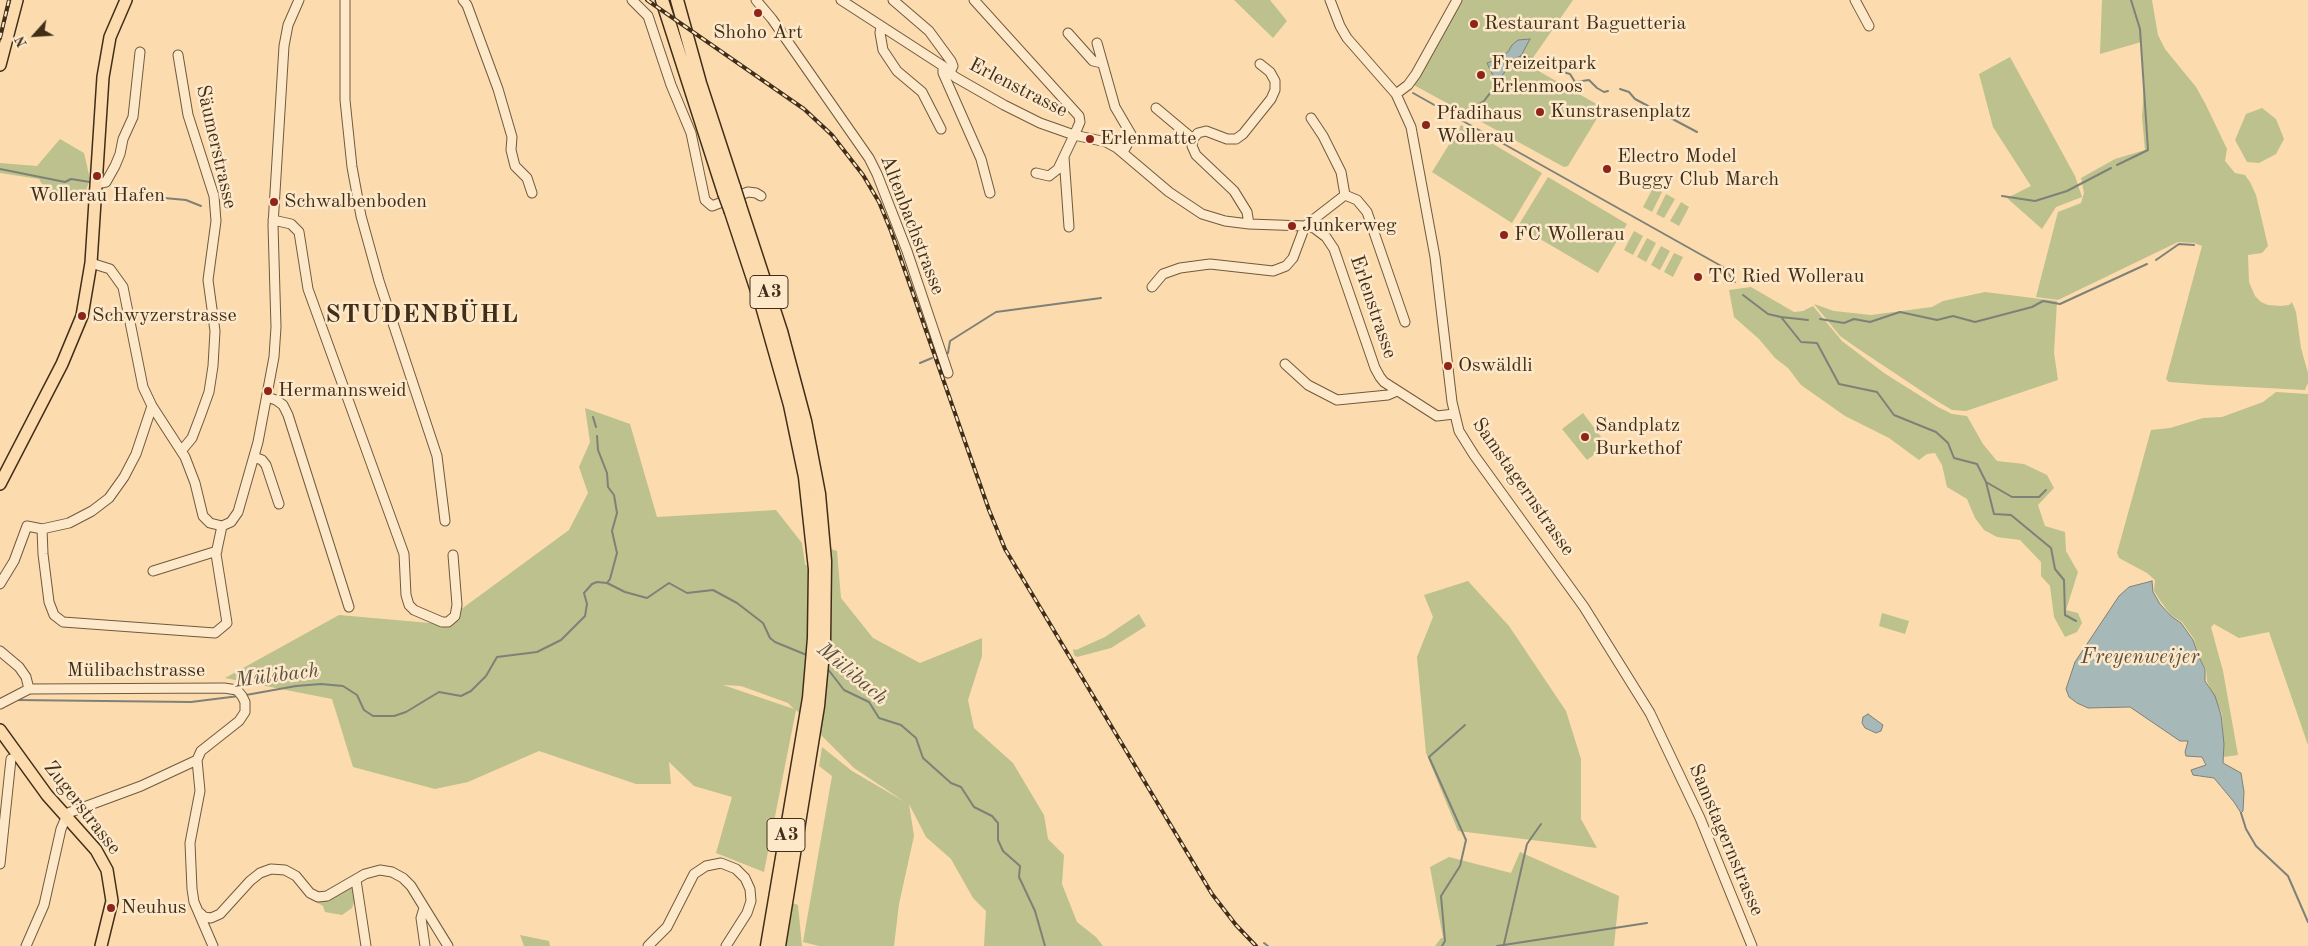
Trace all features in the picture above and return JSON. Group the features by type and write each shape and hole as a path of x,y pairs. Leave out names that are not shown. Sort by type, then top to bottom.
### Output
{"highway":[{"name":"A3","path":"662,0 736,209 772,340 796,431 810,511 820,590 823,660 767,946"},
{"name":"A3","path":"677,0 729,190"},
{"name":"A3","path":"779,946 810,724"}],"main road":[{"path":"0,65 17,0"},
{"path":"0,484 28,432 76,332 85,302 91,263 103,77 110,37 126,0"},
{"name":"Zugerstrasse","path":"0,730 15,757 96,850 107,870 112,901 101,946"}],"street":[{"path":"91,263 110,269 123,287 143,387 152,406 182,450 193,477 203,516 210,523 222,526 232,522 237,515 254,457 267,397 275,343 273,220 286,34 299,0"},
{"path":"345,0 345,100 352,167 361,216 379,281 437,456 445,521"},
{"path":"463,0 467,5 498,89 512,137 511,150 516,166 527,178 532,193"},
{"path":"632,0 648,16 671,85 691,133 705,200 712,206 748,192 761,196"},
{"name":"Altenbachstrasse","path":"756,0 772,19 869,158 907,251 948,373"},
{"name":"Erlenstrasse","path":"841,0 975,90 1040,123 1074,135 1106,142 1123,152 1169,192 1202,214 1225,221 1314,228 1326,237 1334,249 1375,368 1384,382 1437,416 1454,414"},
{"path":"893,0 929,31 951,61 953,66 946,69 943,73 981,159 990,193"},
{"path":"974,0 1075,110 1080,122 1058,169 1049,176 1036,173"},
{"name":"Samstagernstrasse","path":"1330,0 1347,38 1396,94 1406,113 1417,150 1440,288 1454,414 1465,442 1563,576 1650,713 1700,818 1752,946"},
{"path":"1396,94 1408,85 1416,74 1457,0"},
{"path":"1855,0 1869,26"},
{"path":"881,26 880,33 884,50 897,71 922,92 941,129"},
{"path":"1068,33 1093,61 1102,63"},
{"path":"1097,43 1115,107 1132,136 1123,152"},
{"path":"96,184 106,182 115,166 123,139 133,117 140,52"},
{"name":"Säumerstrasse","path":"178,55 188,115 214,196 216,221 208,280 215,330 212,374 209,392 192,438 182,450"},
{"path":"1249,224 1246,212 1234,191 1196,155 1192,146 1193,138 1198,133 1206,131 1227,139 1236,139 1243,134 1271,99 1275,90 1275,81 1270,72 1260,64"},
{"path":"1156,108 1193,138"},
{"path":"1310,118 1323,136 1341,172 1345,196"},
{"path":"1064,157 1069,228"},
{"path":"1152,287 1163,274 1180,268 1210,264 1273,272 1280,269 1286,266 1293,258 1305,226 1345,196"},
{"path":"1345,196 1357,200 1367,212 1404,322"},
{"path":"273,220 291,224 299,232 308,289 404,554 408,605 414,610 442,622 448,622 455,616 457,605 453,554"},
{"path":"1286,364 1308,385 1337,400 1388,395 1397,391"},
{"path":"267,397 284,405 349,607"},
{"path":"0,584 14,561 27,526 42,529 69,523 92,512 109,498 124,477 136,454 152,406"},
{"path":"254,457 262,460 266,465 278,504"},
{"path":"42,529 49,602 54,615 63,622 215,633 227,623 216,551 222,526"},
{"path":"153,571 216,551"},
{"path":"0,650 19,667 26,678 29,689"},
{"name":"Mülibachstrasse","path":"0,704 29,689 224,688 237,690 245,702 245,712 239,721 201,751 197,760"},
{"path":"0,760 15,757 0,864"},
{"path":"26,946 44,905 61,829 68,813 141,786 197,760 200,791 190,843 192,889 194,902 213,946"},
{"path":"648,946 667,927 694,874 706,866 721,863 736,869 745,878 750,889 751,901 747,913 726,946"},
{"path":"199,912 211,918 220,914 250,881 260,873 272,869 285,870 296,876 310,893 318,897 326,896 380,870 392,872 404,878 411,886 448,946"},
{"path":"356,880 366,946"},
{"path":"424,908 421,918 425,946"}],"green space":[{"path":"1234,0 1270,0 1287,21 1273,38"},
{"name":"Freizeitpark Erlenmoos","path":"1458,0 1573,0 1528,65 1600,106 1596,120 1568,166 1564,167 1412,84"},
{"path":"2102,0 2152,0 2158,35 2165,49 2196,87 2206,105 2227,149 2225,161 2235,173 2245,175 2250,182 2256,195 2268,246 2262,253 2248,255 2249,282 2255,296 2261,302 2268,305 2281,306 2289,305 2292,302 2296,312 2301,348 2308,373 2308,383 2305,390 2169,382 2166,379 2202,246 2194,243 2178,242 2058,300 2036,297 2058,212 2081,203 2084,193 2081,178 2115,159 2145,150 2142,117 2144,87 2141,42 2100,54"},
{"path":"2010,57 2075,176 2082,197 2056,207 2042,229 2007,198 2031,186 1993,127 1979,74"},
{"path":"2262,108 2276,119 2284,139 2276,154 2259,163 2247,162 2235,140 2246,114"},
{"path":"1461,125 1542,173 1512,223 1432,172"},
{"path":"60,139 84,153 90,179 83,199 49,196 39,179 0,173 0,163 37,166"},
{"path":"1548,177 1627,224 1598,273 1518,226"},
{"path":"1653,188 1662,192 1652,212 1643,207"},
{"path":"1666,194 1675,199 1664,218 1656,214"},
{"path":"1681,202 1689,207 1679,226 1670,221"},
{"path":"1634,231 1643,236 1633,255 1624,250"},
{"path":"1647,238 1656,243 1646,262 1637,257"},
{"path":"1661,246 1670,251 1660,270 1651,265"},
{"path":"1674,253 1683,257 1673,277 1664,272"},
{"path":"1751,287 1794,312 1803,311 1813,306 1842,341 1884,373 1938,407 1952,414 1967,416 1983,444 1997,461 2024,464 2047,475 2054,488 2038,505 2045,526 2065,532 2066,551 2078,572 2066,610 2078,613 2082,623 2077,632 2065,637 2054,617 2050,586 2041,576 2041,562 2020,540 1997,537 1984,530 1975,518 1967,499 1947,487 1942,465 1935,453 1927,454 1919,460 1889,438 1845,416 1801,385 1788,368 1775,358 1759,339 1734,317 1729,290"},
{"path":"1985,292 2057,301 2054,353 2058,380 1966,411 1952,410 1857,348 1840,336 1814,304 1834,311 1871,315 1932,307 1943,301"},
{"path":"2276,392 2308,394 2308,745 2269,632 2239,638 2214,624 2211,627 2223,671 2238,755 2224,757 2222,714 2207,681 2206,669 2198,655 2194,639 2182,622 2171,615 2161,602 2154,591 2155,580 2147,573 2119,558 2117,553 2151,430 2170,428 2203,418 2222,417 2263,402"},
{"path":"585,408 630,424 657,517 776,510 802,543 805,564 830,586 831,549 837,551 841,598 873,638 920,663 982,638 982,656 968,700 974,728 1013,763 1044,815 1048,839 1064,855 1062,884 1077,922 1096,937 1103,946 984,946 986,911 973,898 951,859 926,837 909,804 914,836 899,904 894,946 819,946 803,942 832,776 819,766 822,747 852,771 905,802 854,768 796,710 764,872 716,853 732,797 694,786 669,762 671,784 636,784 539,751 468,782 435,789 353,767 332,699 225,678 339,615 441,624 569,530 588,493 579,467 590,442","holes":["723,685 741,686 788,703 794,709"]},
{"name":"Sandplatz Burkethof","path":"1583,413 1607,445 1587,460 1562,429"},
{"path":"1468,581 1509,626 1566,711 1581,759 1581,819 1597,848 1458,831 1426,753 1417,657 1433,617 1424,595"},
{"path":"1882,613 1909,621 1905,634 1879,626"},
{"path":"1139,614 1146,626 1111,648 1077,657 1074,655 1073,649 1076,650 1105,637"},
{"path":"1520,852 1619,896 1614,946 1435,946 1443,938 1430,867 1449,857 1511,873"},
{"path":"354,881 358,891 352,908 342,915 325,912 323,906 316,902 318,897"},
{"path":"792,903 798,905 802,946 786,946"},
{"path":"520,935 549,941 550,946 524,946"}],"water":[{"path":"1530,39 1521,56 1513,59 1497,84 1487,63 1496,60 1508,52 1518,40"},
{"name":"Freyenweijer","path":"2152,581 2153,592 2160,604 2171,616 2181,623 2193,640 2205,669 2205,681 2215,696 2221,715 2224,744 2223,763 2241,773 2244,792 2243,811 2241,813 2214,778 2193,775 2191,770 2206,765 2202,757 2186,756 2185,752 2188,741 2180,741 2130,707 2088,708 2069,697 2066,689 2075,662 2119,596 2129,587"},
{"path":"1868,714 1883,725 1881,731 1876,733 1865,728 1862,723 1863,717"}],"waterway":[{"path":"2117,165 2148,150 2140,29 2131,0"},
{"path":"1521,56 1552,61 1556,70 1570,74 1575,82 1589,80 1597,88 1604,92 1608,91"},
{"path":"1469,110 1484,101 1497,84"},
{"path":"1620,89 1629,92 1635,99 1697,132"},
{"path":"1413,93 1723,267 1735,282"},
{"path":"2002,196 2035,201 2067,191 2111,168"},
{"path":"0,169 65,182 71,179 90,182"},
{"path":"153,197 186,200 201,206"},
{"path":"2156,260 2179,244 2194,245"},
{"path":"1820,319 1844,323 1854,319 1870,322 1900,312 1937,320 1953,316 1975,322 2032,307 2043,301 2060,304 2147,264"},
{"path":"1743,295 1768,314 1781,317 1801,342 1817,343 1839,384 1877,392 1894,415 1936,432 1948,443 1954,458 1977,464 1986,482 1994,514 2011,515 2051,548 2055,569 2064,580 2065,615 2076,621"},
{"path":"945,354 948,353 950,341 996,312 1101,298"},
{"path":"1781,317 1808,320"},
{"path":"920,363 932,358"},
{"path":"593,417 596,427"},
{"path":"597,436 598,450 607,473 608,487 614,495 617,513 612,531 617,553 610,579 607,583"},
{"path":"1986,482 2012,497 2039,497 2046,490"},
{"name":"Mülibach","path":"246,695 296,686 321,684 343,686 357,695 364,710 373,716 394,716 406,712 439,692 461,696 471,691 486,676 497,657 537,652 561,640 585,616 587,604 584,593 592,584 597,582 607,583 625,592 647,598 669,583 687,593 713,590 737,603 763,623 770,638 775,642 809,656"},
{"name":"Mülibach","path":"827,668 844,690 869,702 879,718 901,725 916,738 923,758 951,783 961,787 974,807 992,816 998,823 998,840 1003,851 1020,866 1019,877 1035,911 1045,946"},
{"name":"Mülibach","path":"17,700 191,702 239,696"},
{"path":"1442,946 1445,941 1441,896 1460,866 1466,840 1429,757 1465,725"},
{"path":"2241,813 2246,829 2256,846 2288,876 2308,922"},
{"path":"1504,944 1527,844 1541,824"},
{"path":"1497,946 1647,923"},
{"path":"1264,943 1268,946"}],"railway":[{"path":"0,38 9,0"},
{"path":"647,0 804,109 832,135 863,175 879,202 891,231 989,510 1005,549 1212,894 1236,925 1256,946"}],"place":[{"name":"Shoho Art","path":"758,13"},
{"name":"Restaurant Baguetteria","path":"1474,24"},
{"name":"Freizeitpark Erlenmoos","path":"1481,75"},
{"name":"Kunstrasenplatz","path":"1540,112"},
{"name":"Pfadihaus Wollerau","path":"1426,125"},
{"name":"Erlenmatte","path":"1090,139"},
{"name":"Electro Model Buggy Club March","path":"1607,169"},
{"name":"Wollerau Hafen","path":"97,176"},
{"name":"Schwalbenboden","path":"274,202"},
{"name":"Junkerweg","path":"1292,226"},
{"name":"FC Wollerau","path":"1504,235"},
{"name":"TC Ried Wollerau","path":"1698,277"},
{"name":"Schwyzerstrasse","path":"82,316"},
{"name":"Oswäldli","path":"1448,366"},
{"name":"Hermannsweid","path":"268,391"},
{"name":"Sandplatz Burkethof","path":"1585,437"},
{"name":"Neuhus","path":"111,908"}],"district":[{"name":"STUDENBÜHL","path":"422,315"}]}
